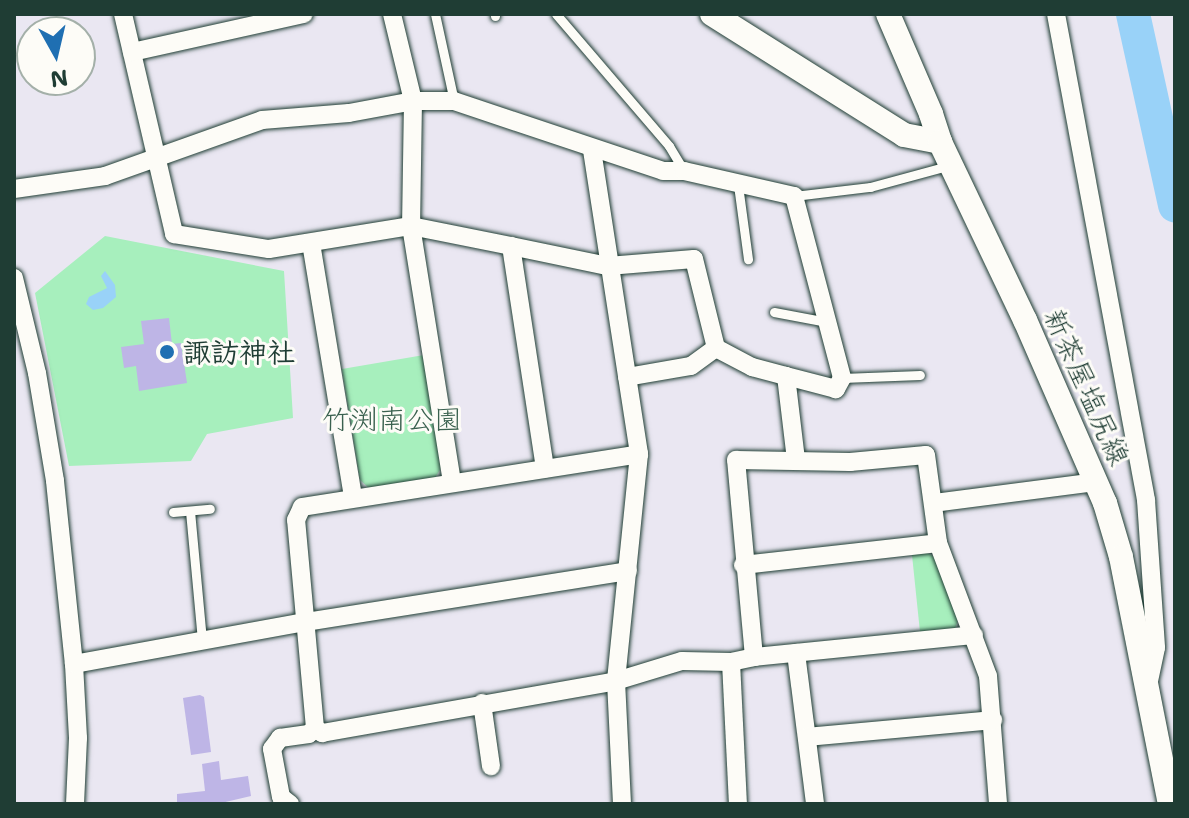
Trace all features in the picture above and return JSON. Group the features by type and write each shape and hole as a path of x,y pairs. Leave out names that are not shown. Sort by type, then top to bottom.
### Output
{"main road":[{"path":"712,14 904,135 940,142"},
{"name":"新茶屋塩尻線","path":"888,14 940,142 1019,306 1096,482 1121,557 1145,691 1170,804"}],"street":[{"path":"123,14 174,234 269,249 411,226 608,266 694,259 716,348"},
{"path":"132,52 245,21 304,14"},
{"path":"392,14 413,101 411,226 452,483"},
{"path":"1056,14 1146,500 1156,648 1153,675 1145,691"},
{"path":"14,189 105,176 262,120 349,113 413,101 454,101 592,150 663,171 684,171 794,196 842,378 836,389 766,370 716,348"},
{"path":"592,150 639,454 616,681 622,804"},
{"path":"311,243 353,498"},
{"path":"511,246 545,468"},
{"path":"14,278 22,338 55,481 74,664 78,738 75,804"},
{"path":"627,377 691,366 716,348"},
{"path":"786,376 796,460"},
{"path":"639,454 302,507 296,520 315,728 322,733 616,681 682,661 731,662 754,657 974,635"},
{"path":"754,657 743,565 736,460 850,462 926,455 938,543 988,676 998,804"},
{"path":"934,503 1096,482"},
{"path":"743,565 938,543"},
{"path":"74,664 306,622 628,571"},
{"path":"796,653 815,804"},
{"path":"731,662 738,804"},
{"path":"482,703 491,766"},
{"path":"807,737 993,720"},
{"path":"290,804 281,797 272,749 280,738 309,734 315,728"}],"lane":[{"path":"435,14 454,101"},
{"path":"556,14 669,146 684,171"},
{"path":"794,196 870,187 951,165"},
{"path":"738,185 748,259"},
{"path":"774,312 827,322"},
{"path":"733,368 766,370"},
{"path":"842,378 920,375"},
{"path":"173,512 210,509"},
{"path":"190,511 202,641"}],"green space":[{"path":"105,236 284,271 293,418 207,434 191,461 69,466 35,293"},
{"name":"竹渕南公園","path":"424,355 441,468 435,478 370,489 360,480 342,369"},
{"path":"926,552 936,558 958,620 955,629 920,632 912,555"}],"water":[{"path":"105,271 115,285 116,297 103,308 93,310 86,304 89,297 107,288 101,276"}],"building":[{"path":"169,318 172,344 181,343 187,383 139,391 136,366 124,368 121,347 144,344 141,321"},
{"path":"204,697 211,752 191,755 183,698"},
{"path":"219,761 221,780 248,776 251,796 217,804 177,804 177,794 205,791 202,764"}],"waterway":[{"path":"1133,14 1175,205"}],"place":[{"name":"諏訪神社","path":"167,352"}]}
